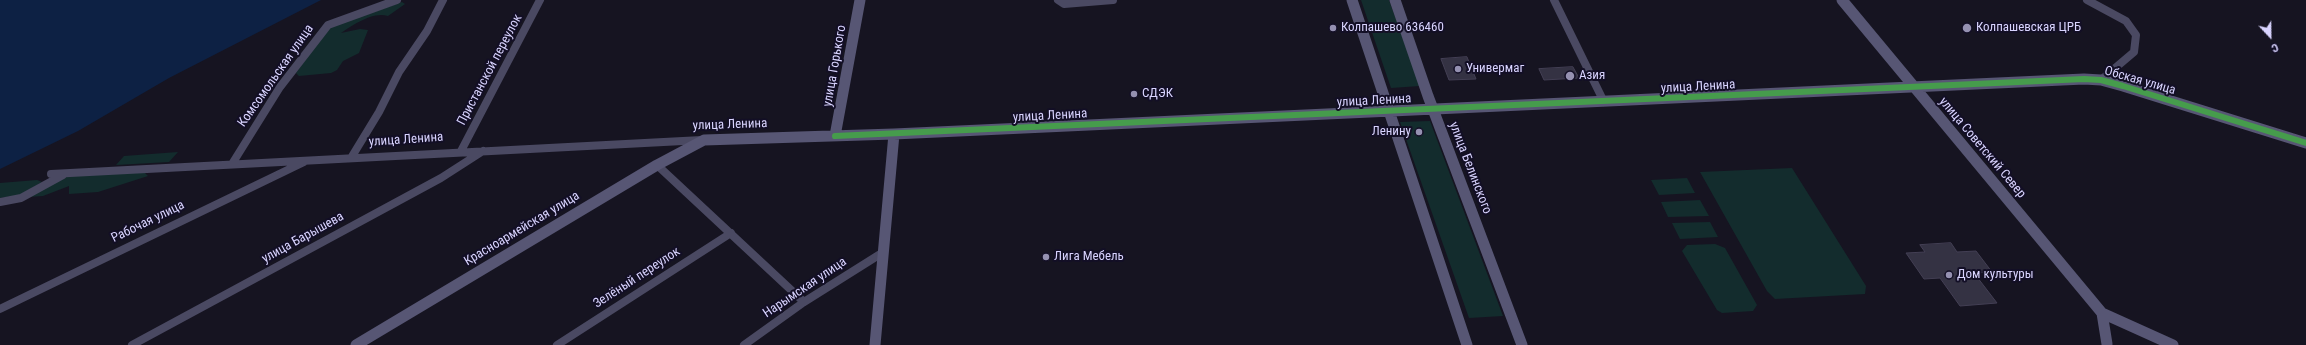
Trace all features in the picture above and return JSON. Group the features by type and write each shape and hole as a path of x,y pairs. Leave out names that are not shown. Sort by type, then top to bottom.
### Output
{"street":[{"name":"Комсомольская улица","path":"232,164 280,86 328,24 397,0"},
{"path":"352,158 379,112 399,72 427,31 443,0"},
{"name":"Пристанской переулок","path":"461,151 540,0"},
{"name":"улица Горького","path":"835,136 860,0"},
{"path":"1058,0 1064,4 1113,0"},
{"path":"1352,0 1387,112 1468,345"},
{"name":"улица Белинского","path":"1394,0 1433,110 1522,345"},
{"path":"1554,0 1604,102"},
{"name":"улица Советский Север","path":"1842,0 2102,313"},
{"path":"2087,0 2126,21 2136,35 2134,52 2101,80"},
{"name":"Обская улица","path":"1914,88 2084,79 2101,80 2306,143"},
{"name":"улица Ленина","path":"51,174 461,151 704,140 894,134 1914,88"},
{"path":"875,345 882,253 894,134"},
{"name":"Красноармейская улица","path":"356,345 657,165 704,140"},
{"name":"улица Барышева","path":"132,345 441,178 484,150"},
{"name":"Рабочая улица","path":"0,309 308,160"},
{"path":"657,165 804,302"},
{"path":"0,202 21,198 66,174"},
{"name":"Зелёный переулок","path":"557,345 731,233"},
{"name":"Нарымская улица","path":"744,345 804,302 882,253"},
{"path":"2102,313 2107,345"},
{"path":"2102,313 2173,345"}],"green space":[{"path":"1361,0 1389,0 1420,86 1391,88"},
{"path":"402,2 405,4 388,16 376,15 370,17 341,33 360,29 368,30 359,53 343,61 337,70 331,73 299,76 296,73 328,28"},
{"path":"1430,121 1503,316 1469,318 1400,122"},
{"path":"178,152 169,162 116,165 124,156"},
{"path":"1792,168 1866,286 1865,294 1775,299 1767,291 1700,172"},
{"path":"143,171 148,176 98,192 69,194 69,186 43,196 27,197 64,175"},
{"path":"1687,178 1695,193 1659,195 1651,180"},
{"path":"37,180 42,182 20,195 0,198 0,183"},
{"path":"1700,200 1709,216 1668,217 1661,202"},
{"path":"1710,222 1718,237 1680,239 1672,223"},
{"path":"1715,244 1725,248 1757,305 1753,311 1722,313 1717,310 1682,251 1687,245"}],"water":[{"path":"0,0 321,0 169,78 78,131 0,169"}],"building":[{"name":"Универмаг","path":"1467,57 1476,79 1449,80 1441,59"},
{"name":"Азия","path":"1573,67 1579,78 1544,80 1539,69"},
{"name":"Дом культуры","path":"1951,243 1957,252 1976,251 1992,272 1974,273 1997,303 1960,306 1940,278 1924,279 1906,253 1925,252 1920,245"}],"cycle path":[{"path":"835,136 2084,79 2101,80 2123,86 2306,143"}],"place":[{"name":"Колпашево 636460","path":"1333,28"},
{"name":"Колпашевская ЦРБ","path":"1967,28"},
{"name":"Универмаг","path":"1458,69"},
{"name":"Азия","path":"1570,76"},
{"name":"СДЭК","path":"1134,94"},
{"name":"Ленину","path":"1419,132"},
{"name":"Лига Мебель","path":"1046,257"},
{"name":"Дом культуры","path":"1949,275"}]}
